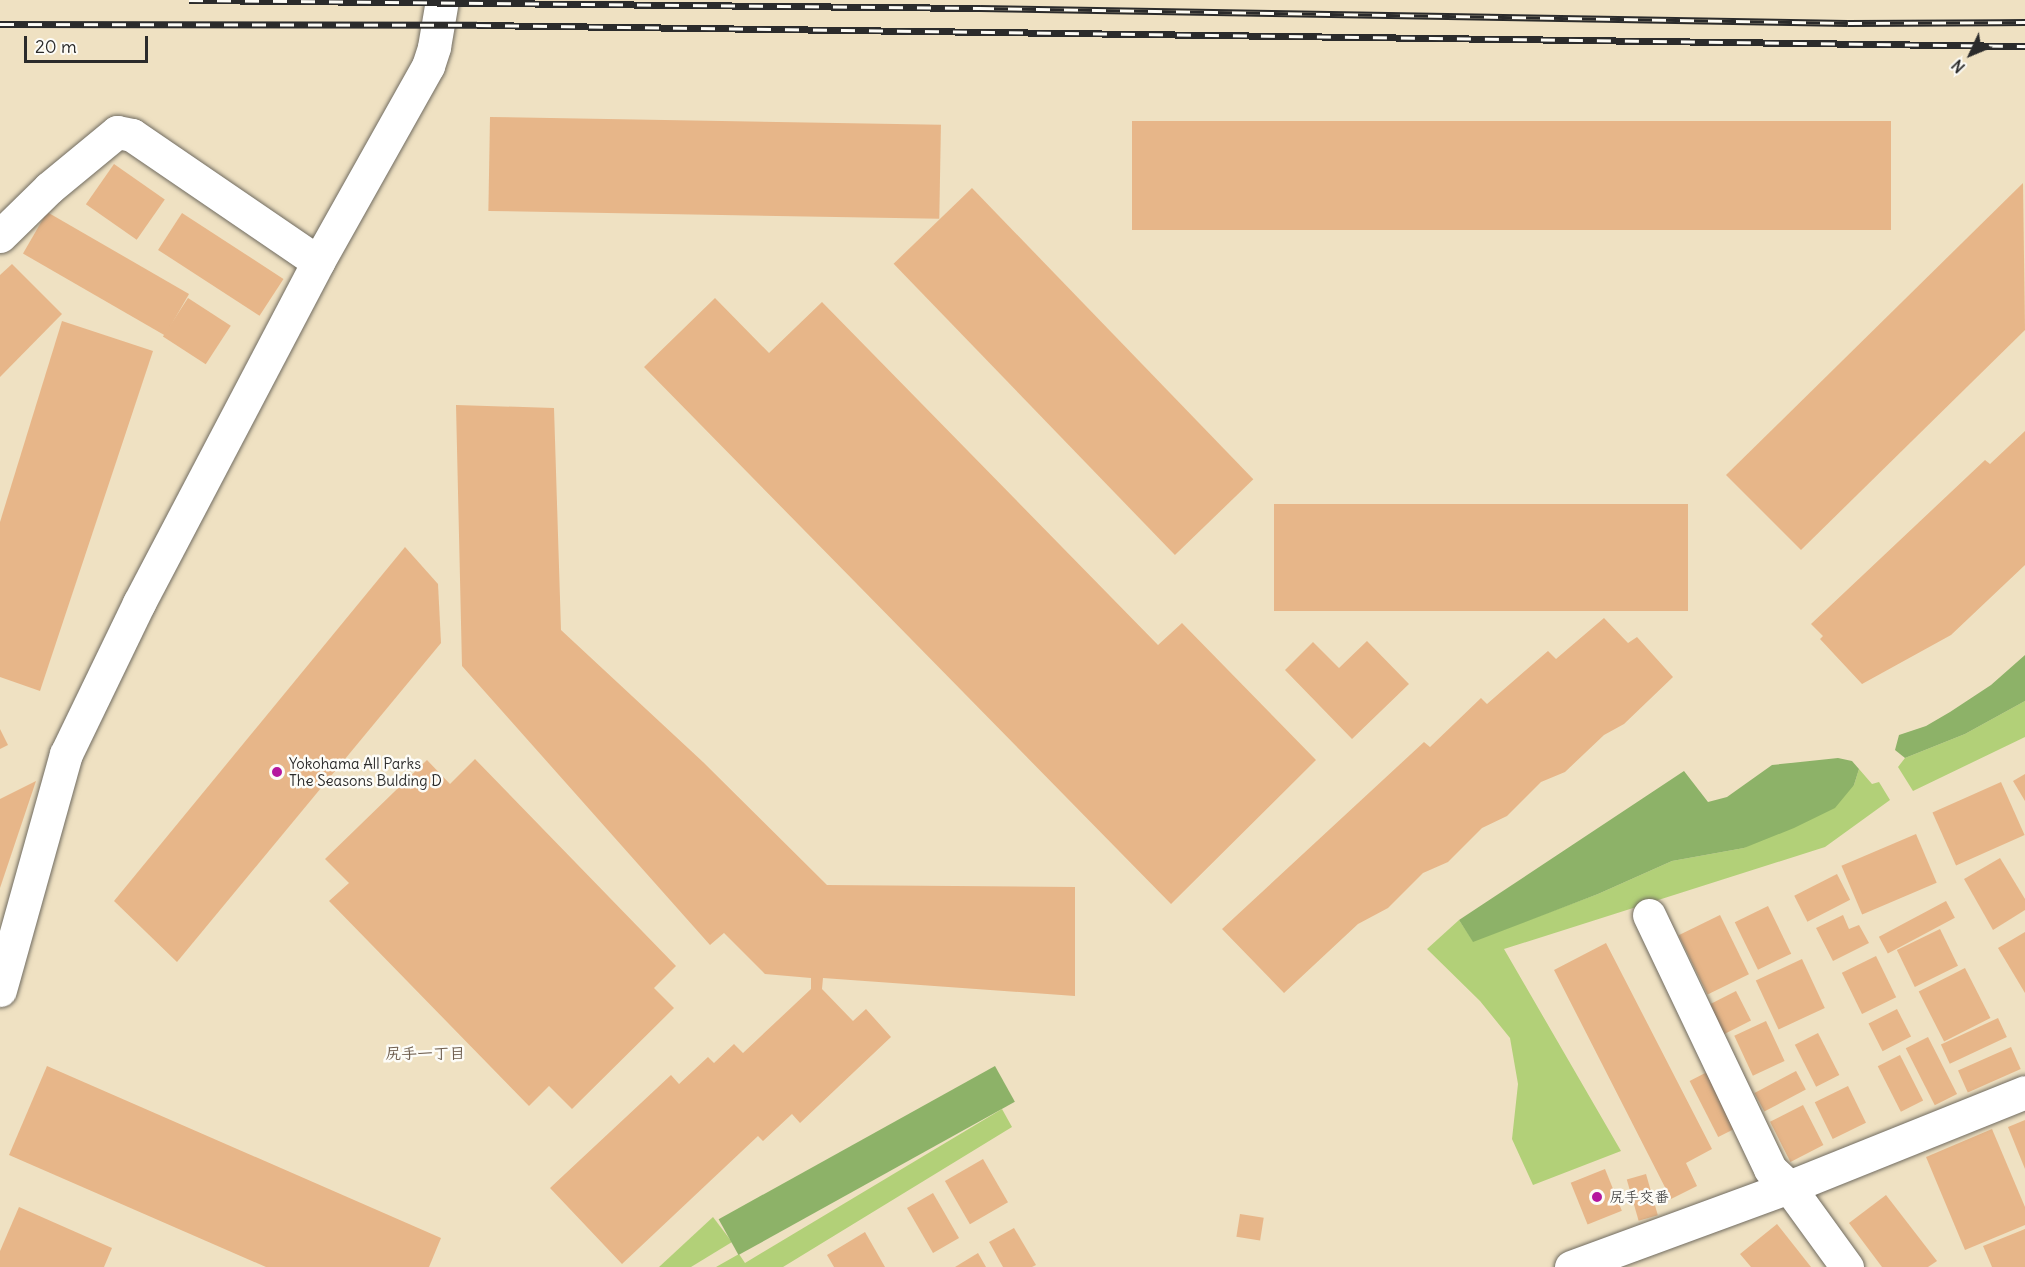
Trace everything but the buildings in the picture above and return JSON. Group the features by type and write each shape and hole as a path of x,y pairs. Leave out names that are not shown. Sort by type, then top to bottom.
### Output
{"street":[{"path":"0,990 66,754 139,603 318,262 428,66 434,47 442,0"},
{"path":"0,236 49,188 117,132 132,135 318,262"},
{"path":"1649,915 1770,1169 1789,1187 1847,1267"},
{"path":"1571,1267 1789,1187 2025,1092"}],"green space":[{"path":"2025,655 2025,701 1965,734 1905,758 1895,750 1899,735 1926,726 1950,712 1991,685"},
{"path":"2025,701 2025,737 1913,791 1898,767 1905,758 1965,734"},
{"path":"1838,758 1852,761 1859,769 1854,785 1835,808 1794,828 1744,848 1672,861 1598,894 1473,942 1459,920 1684,771 1708,802 1727,797 1772,765"},
{"path":"1859,769 1872,784 1879,782 1890,800 1825,847 1504,949 1621,1151 1533,1185 1512,1139 1518,1084 1510,1038 1480,1001 1427,949 1459,920 1473,941 1598,894 1672,861 1744,848 1854,785"},
{"path":"995,1066 1015,1102 738,1255 719,1219"},
{"path":"1002,1109 1012,1127 783,1267 716,1267 739,1254 745,1263"},
{"path":"713,1217 732,1242 691,1267 659,1267"}],"railway":[{"path":"189,0 980,8 1848,23 2025,22"},
{"path":"0,24 477,25 2025,46"}],"place":[{"name":"Yokohama All Parks The Seasons Bulding D","path":"277,772"},
{"name":"尻手交番","path":"1597,1197"}],"district":[{"name":"尻手一丁目","path":"425,1053"}]}
